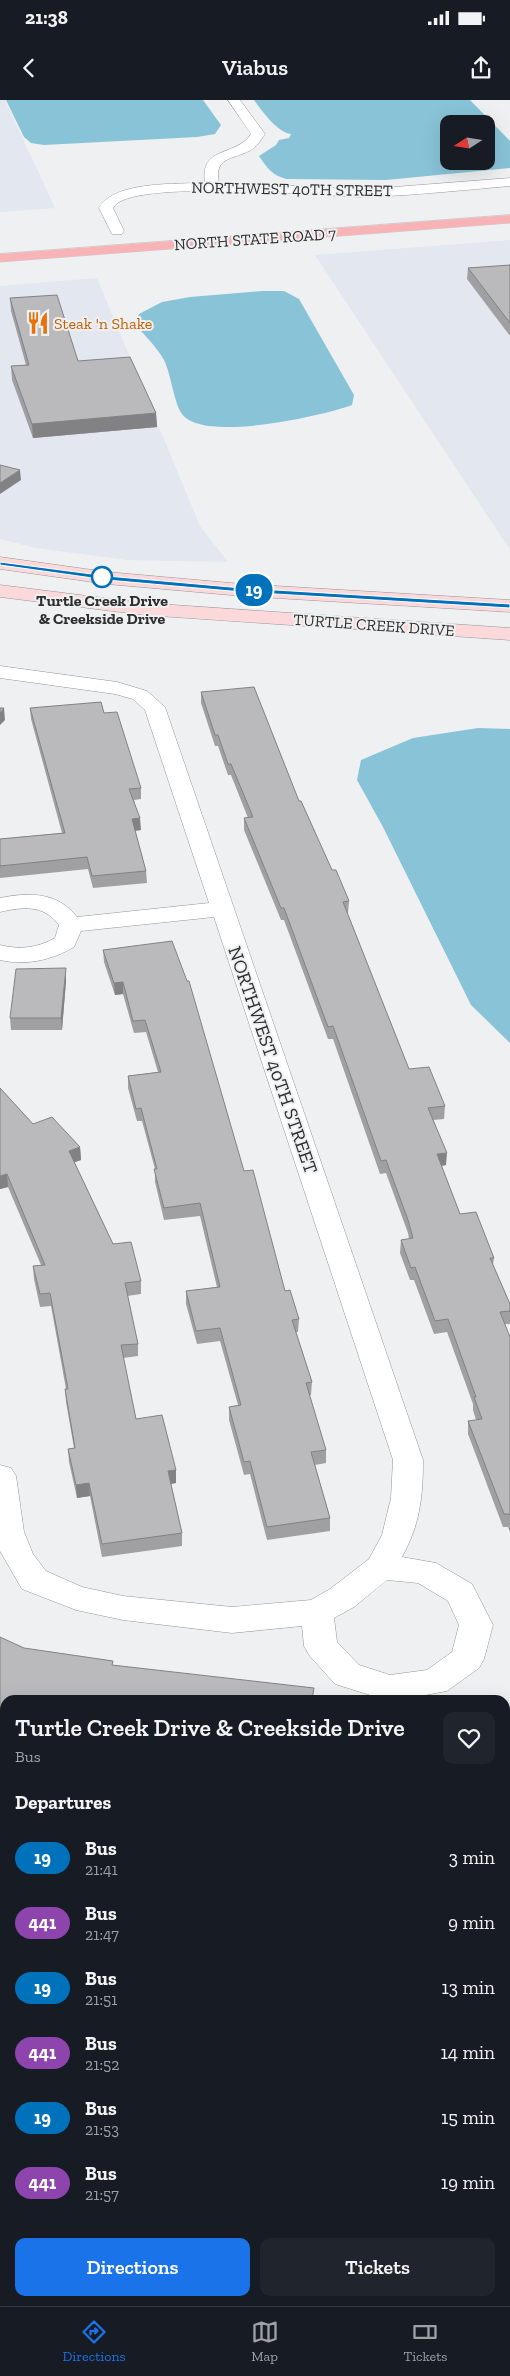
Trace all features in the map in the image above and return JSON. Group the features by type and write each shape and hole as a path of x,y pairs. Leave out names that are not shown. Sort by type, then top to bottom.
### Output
{"main road":[{"name":"NORTH STATE ROAD 7","path":"0,258 510,219"},
{"path":"98,233 122,231"}],"street":[{"path":"213,186 209,171 211,165 224,156 251,144 258,134 234,100"},
{"name":"NORTHWEST 40TH STREET","path":"122,231 106,208 109,202 120,196 141,191 213,186 369,193 510,182"},
{"name":"TURTLE CREEK DRIVE","path":"0,564 107,578 242,590 510,606"},
{"name":"TURTLE CREEK DRIVE","path":"0,591 144,610 510,634"},
{"name":"NORTHWEST 40TH STREET","path":"0,672 117,688 140,695 156,707 222,909 408,1460 406,1498 398,1535 382,1567"},
{"path":"0,905 21,900 41,902 63,912 71,924 66,942 51,951 8,955 0,952"},
{"path":"71,924 222,909"},
{"path":"0,1476 8,1532 19,1558 34,1580 76,1598 114,1606 232,1620 318,1612 342,1598 382,1567 425,1572 460,1593 476,1625 467,1659 435,1682 390,1688 347,1675 321,1646 318,1612"}],"shaded area":[{"path":"0,100 5,100 55,208 0,212"},
{"path":"510,240 510,550 315,255"},
{"path":"97,278 200,526 228,562 127,560 36,548 0,539 0,286"}],"water":[{"path":"6,100 203,100 221,125 215,134 197,137 44,145 31,143 24,137"},
{"path":"254,100 470,100 485,115 440,115 440,170 489,170 386,180 286,179 270,170 259,156 276,145 279,140 289,138 291,134 280,129"},
{"path":"495,126 510,141 510,168 495,169"},
{"path":"284,291 299,299 354,395 352,405 291,420 237,427 213,426 194,422 182,414 179,409 161,355 135,324 139,314 162,302 190,297"},
{"path":"478,728 510,729 510,1043 471,1005 383,827 357,780 361,760 413,738"}],"building":[{"path":"510,265 510,323 468,268"},
{"path":"57,295 78,361 130,357 156,413 32,424 11,366 29,365 10,298"},
{"path":"0,465 20,470 0,483"},
{"path":"254,687 299,801 301,801 332,870 336,870 349,901 343,902 409,1069 429,1067 445,1106 428,1108 447,1153 437,1154 460,1214 476,1212 494,1258 490,1258 510,1304 510,1311 500,1312 510,1337 510,1515 504,1514 468,1421 482,1419 448,1319 435,1321 415,1267 411,1268 401,1240 413,1238 408,1220 386,1160 381,1161 333,1026 328,1027 284,908 281,908 244,818 253,817 231,764 228,764 218,735 215,735 201,692"},
{"path":"101,702 104,713 117,712 141,788 129,789 140,818 132,819 146,871 92,876 87,857 0,866 0,839 65,833 30,708"},
{"path":"172,941 187,981 189,981 244,1171 253,1170 285,1291 290,1290 299,1319 292,1320 312,1382 306,1383 326,1450 311,1452 330,1518 267,1527 250,1461 244,1462 229,1407 241,1405 220,1328 196,1331 186,1291 220,1287 200,1203 164,1208 154,1169 157,1169 141,1108 136,1109 128,1076 161,1072 145,1020 133,1021 123,982 114,983 103,950"},
{"path":"66,968 61,1018 10,1018 16,969"},
{"path":"0,1088 33,1124 52,1117 80,1147 69,1151 113,1244 131,1242 141,1281 125,1283 138,1344 121,1345 136,1419 162,1415 176,1470 168,1471 182,1533 102,1544 89,1483 76,1485 68,1449 75,1448 65,1389 68,1389 50,1293 40,1294 33,1266 45,1265 7,1174 0,1176"},
{"path":"0,1637 24,1648 113,1661 112,1665 314,1688 313,1695 0,1695"}],"bus line":[{"name":"19","path":"0,564 107,578 242,590 510,606"}],"place":[{"name":"Steak 'n Shake","path":"38,323"},
{"name":"Turtle Creek Drive & Creekside Drive","path":"102,577"}]}
